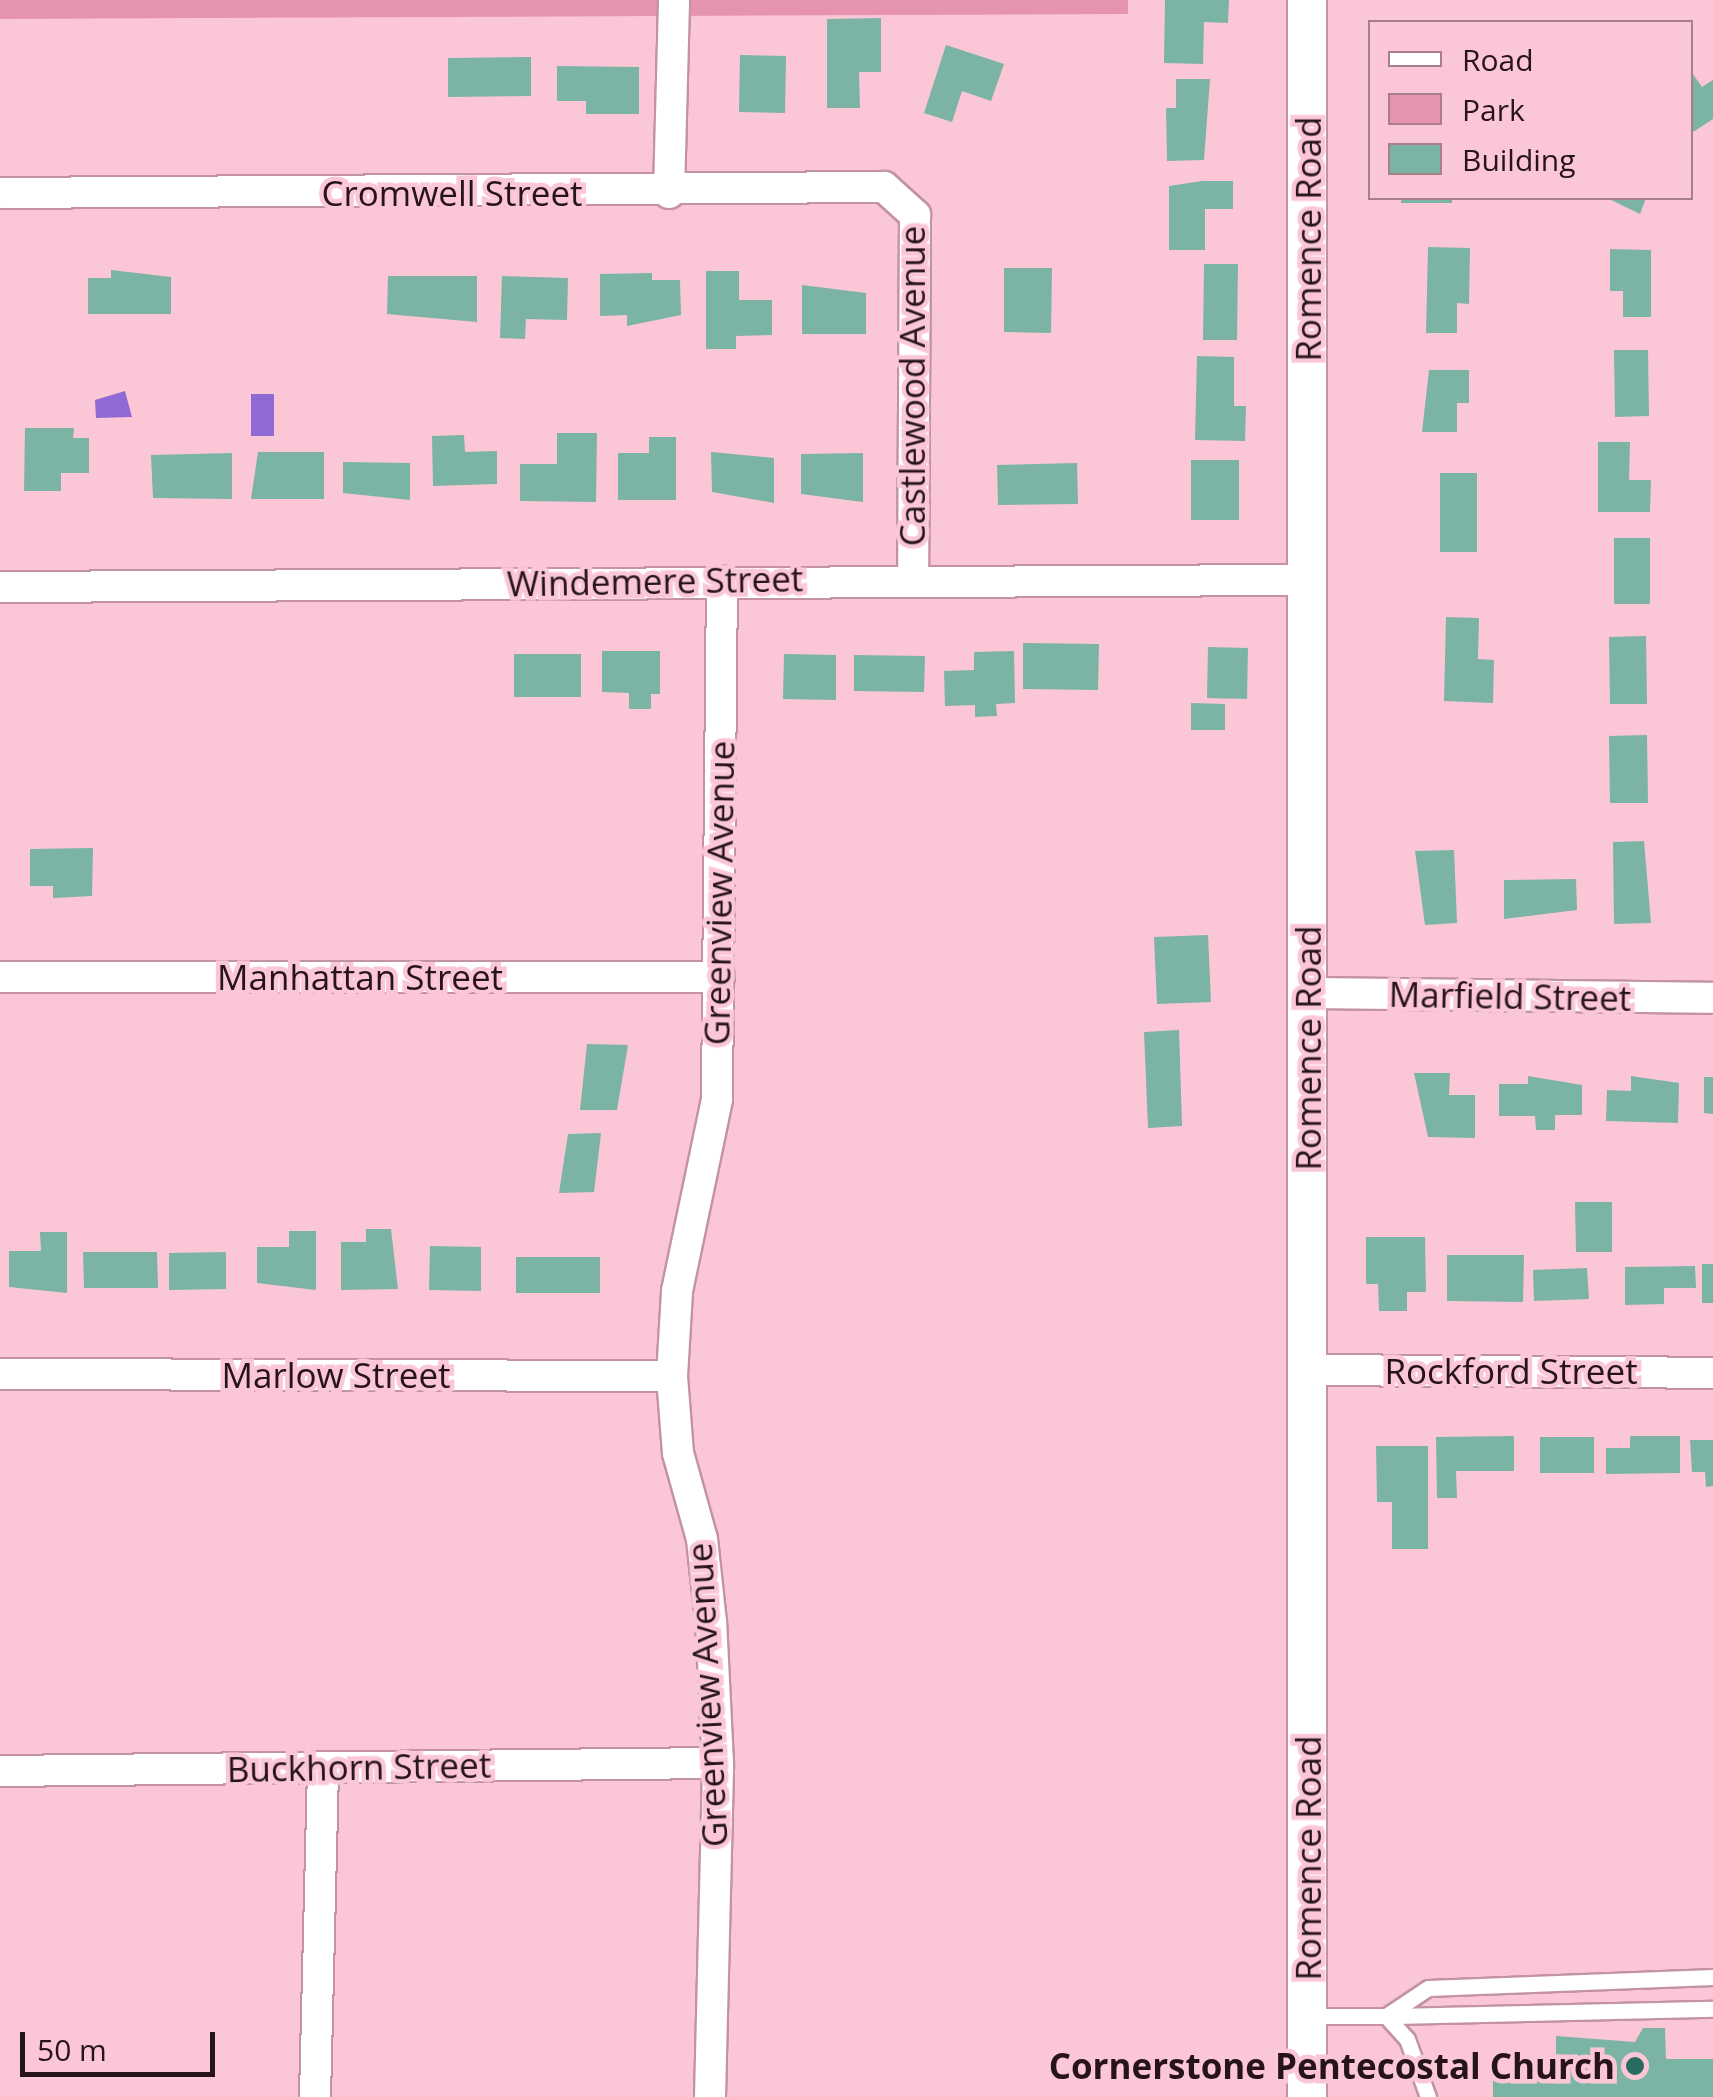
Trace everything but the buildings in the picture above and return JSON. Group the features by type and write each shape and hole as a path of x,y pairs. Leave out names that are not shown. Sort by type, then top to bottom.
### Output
{"street":[{"path":"669,192 674,0"},
{"name":"Romence Road","path":"1307,0 1308,2097"},
{"name":"Cromwell Street","path":"0,194 669,192 884,187 902,196"},
{"name":"Castlewood Avenue","path":"902,196 915,215 913,579"},
{"name":"Windemere Street","path":"0,587 913,579 1309,580"},
{"name":"Greenview Avenue","path":"710,2097 718,1763 702,1539 678,1453 672,1376 677,1291 717,1099 722,581"},
{"name":"Manhattan Street","path":"0,977 719,977"},
{"name":"Marfield Street","path":"1307,993 1713,998"},
{"name":"Rockford Street","path":"1309,1370 1713,1373"},
{"name":"Marlow Street","path":"0,1374 672,1376"},
{"name":"Buckhorn Street","path":"0,1771 718,1763"},
{"path":"315,2097 324,1767"}],"lane":[{"path":"1386,2016 1428,1988 1713,1977"},
{"path":"1308,2016 1713,2009"},
{"path":"1386,2016 1407,2039 1428,2097"}],"green space":[{"path":"0,0 1128,0 1128,14 0,19"}],"shaded area":[{"path":"125,391 132,417 96,418 95,400"},
{"path":"251,394 274,394 274,436 251,436"}],"place":[{"name":"Cornerstone Pentecostal Church","path":"1635,2066"}]}
